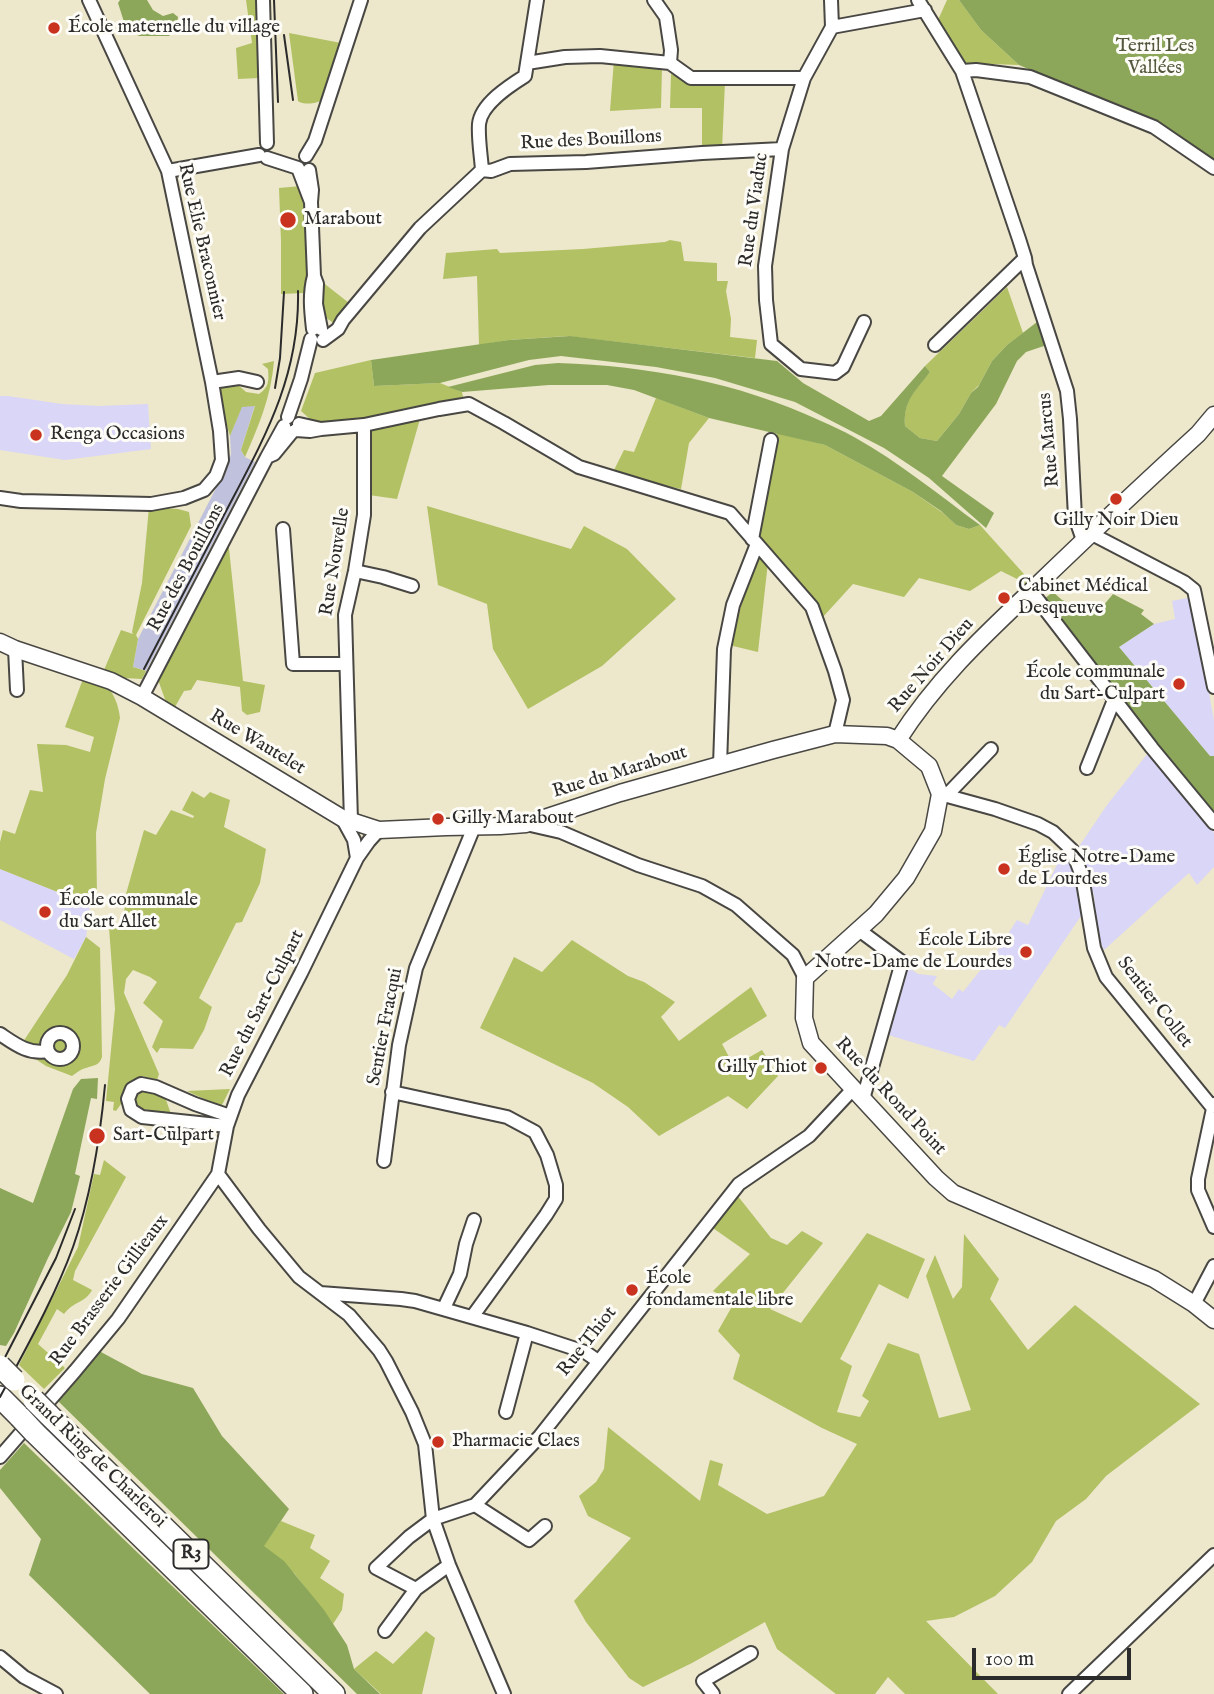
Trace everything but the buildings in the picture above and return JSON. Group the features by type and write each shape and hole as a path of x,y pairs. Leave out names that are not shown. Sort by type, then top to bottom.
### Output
{"highway":[{"name":"Grand Ring de Charleroi","path":"7,1373 334,1694"},
{"name":"Grand Ring de Charleroi","path":"2,1399 302,1694"}],"street":[{"name":"Rue Elie Braconnier","path":"89,0 168,171 220,431 222,460 216,476 204,490"},
{"path":"264,0 266,152"},
{"path":"361,0 315,141 303,163 311,202 318,335 343,320 420,228 482,170 479,123 494,99 525,76 537,0"},
{"path":"654,0 666,17 671,50 670,63"},
{"path":"831,0 832,27 921,5"},
{"name":"Rue Marcus","path":"921,5 962,71 1026,258 1067,391 1075,517 1087,536"},
{"name":"Rue du Viaduc","path":"832,27 804,78 782,149 765,266 771,344 801,369 835,373 843,367 864,322"},
{"path":"527,63 565,57 600,56 670,63 691,78 804,78"},
{"path":"962,71 1030,77 1154,127 1214,168"},
{"name":"Rue des Bouillons","path":"482,170 491,171 510,164 586,162 782,149"},
{"path":"168,171 266,152 303,163"},
{"path":"935,345 1026,258"},
{"name":"Rue des Bouillons","path":"142,697 267,457 293,425 301,379 318,335"},
{"path":"212,382 239,378 257,382"},
{"path":"293,425 310,431 364,425 469,404 579,467 730,513 812,607 843,700 835,734"},
{"name":"Rue Noir Dieu","path":"898,740 958,661 1087,536 1198,434 1214,415"},
{"name":"Rue Nouvelle","path":"357,858 354,841 341,817 349,786 345,615 364,515 364,425"},
{"path":"720,765 724,649 733,605 755,541 771,440"},
{"name":"Rue des Bouillons","path":"0,498 21,501 151,504 184,498 204,490"},
{"name":"Rue Nouvelle","path":"283,529 293,664 346,664"},
{"path":"1087,536 1184,582 1194,590 1214,687"},
{"path":"355,571 412,586"},
{"path":"1031,591 1114,700 1214,823"},
{"path":"8,646 17,690"},
{"name":"Rue Wautelet","path":"8,646 111,681 341,817"},
{"path":"1087,768 1114,700"},
{"name":"Rue du Marabout","path":"341,817 379,830 526,824 620,793 835,734 887,736 898,740"},
{"path":"898,740 929,766 943,795"},
{"path":"526,824 561,832 638,865 702,886 736,905 793,955 805,978 876,914 906,878 933,831 943,795 991,749"},
{"path":"341,817 338,806 349,786"},
{"name":"Sentier Collet","path":"943,795 1006,812 1038,824 1053,832 1072,850 1082,876 1094,948 1107,977 1213,1106"},
{"name":"Sentier Fracqui","path":"384,1161 399,1045 416,968 474,827"},
{"name":"Rue du Sart-Culpart","path":"218,1174 228,1121 237,1095 301,974 357,858 379,830"},
{"path":"858,1094 902,962 859,930"},
{"name":"Rue du Rond Point","path":"805,978 803,1018 811,1043 953,1193 1154,1279 1214,1320"},
{"path":"0,1034 25,1049 35,1052 48,1051"},
{"path":"141,1084 156,1087 228,1121 142,1117 131,1110 128,1099 132,1089 141,1084"},
{"path":"392,1092 507,1117 535,1132 547,1155 556,1185 556,1199 472,1317"},
{"name":"Rue Thiot","path":"416,1589 376,1568 433,1519 475,1505 540,1436 739,1184 809,1136 858,1094"},
{"path":"1213,1106 1198,1189 1214,1227"},
{"path":"218,1174 299,1277 349,1315 386,1361 425,1444 433,1519 449,1565 504,1694"},
{"name":"Rue Brasserie Gillieaux","path":"0,1457 118,1318 218,1174"},
{"path":"444,1308 460,1274 474,1220"},
{"path":"1194,1304 1214,1266"},
{"path":"320,1293 415,1301 444,1308 585,1352 598,1361"},
{"path":"506,1412 527,1333"},
{"path":"475,1505 529,1540 545,1526"},
{"path":"1069,1694 1214,1555"},
{"path":"385,1631 416,1589 449,1565"},
{"path":"713,1694 703,1681 751,1653"},
{"path":"0,1657 24,1677 56,1694"}],"shaded area":[{"path":"0,396 99,406 148,404 151,449 65,460 0,450"},
{"path":"255,405 241,450 245,457 255,462 146,671 133,667 138,639 227,467 231,454 230,436 242,406"},
{"name":"École communale du Sart-Culpart","path":"1192,597 1214,721 1214,756 1210,756 1119,647 1154,624 1175,619 1172,601"},
{"path":"1152,748 1214,833 1214,867 1197,885 1189,873 1104,950 1097,937 1094,896 1078,848 1107,805"},
{"name":"École Libre Notre-Dame de Lourdes","path":"1064,850 1076,872 1083,913 1005,1028 999,1025 974,1061 885,1034 904,964 918,974 937,976 933,984 952,999 959,989 963,992 986,963 989,963 1017,920 1028,925"},
{"name":"École communale du Sart Allet","path":"0,869 90,905 86,937 74,959 0,920"}],"green space":[{"path":"120,0 147,0 153,10 163,16 173,13 178,17 176,29 169,36 139,36 125,25 118,3"},
{"path":"246,0 257,0 259,78 238,79 236,48 252,43"},
{"path":"947,0 959,0 981,30 1019,65 964,63 938,20"},
{"name":"Terril Les Vallées","path":"959,0 1214,0 1214,163 1151,121 1019,65 981,30"},
{"path":"289,33 341,43 320,101 298,101"},
{"path":"614,60 662,68 661,108 610,111"},
{"path":"671,74 691,82 725,82 722,149 702,150 702,108 670,108"},
{"path":"301,186 304,191 308,304 304,304 304,293 281,294 279,188"},
{"path":"670,240 681,242 684,261 717,263 717,281 728,281 726,291 731,319 730,337 757,340 755,358 567,336 479,345 477,276 443,279 446,253 497,249 500,253 583,249"},
{"path":"321,281 349,303 335,324 322,315"},
{"path":"1007,287 1023,333 992,361 979,385 937,441 920,438 905,426 905,417 911,396 930,372 925,366"},
{"path":"1037,322 1047,345 1026,352 1017,361 996,404 942,476 994,513 986,528 929,478 884,448 795,402 715,378 656,367 561,356 529,360 440,383 374,386 371,360 509,340 570,336 777,361 803,383 869,421 881,416 925,366 930,372 908,402 905,426 920,438 937,441 978,387 992,361 1007,345"},
{"path":"371,360 374,386 440,383 462,392 463,397 367,420 324,424 310,419 301,411 315,373"},
{"path":"274,361 267,399 245,457 241,450 255,406 242,407 230,436 217,392 220,386 237,384 246,392 259,394 267,386 268,380 268,369 262,364"},
{"path":"558,363 659,372 725,386 790,407 871,447 980,525 969,529 956,525 913,492 825,445 709,418 634,390 607,385 549,385 462,392 448,387 535,365"},
{"path":"656,398 709,418 689,443 681,489 612,474 624,450 634,452"},
{"path":"420,419 397,499 369,495 372,429"},
{"path":"777,433 825,445 913,492 956,525 969,529 980,525 1032,583 1026,588 1017,579 1001,571 970,591 919,578 904,597 853,584 822,618 760,542 761,502"},
{"path":"427,506 571,549 584,526 627,549 676,599 602,666 528,709 493,649 487,604 438,585"},
{"path":"149,507 189,512 191,526 136,635 138,639 133,667 146,671 142,679 124,678 104,670 121,630 133,634 142,583"},
{"path":"228,539 243,681 265,685 260,712 247,715 242,711 240,687 197,680 191,690 184,691 175,707 166,702 157,677"},
{"path":"762,555 768,562 758,652 733,646 732,635 754,565"},
{"path":"1053,592 1062,600 1097,613 1113,594 1144,610 1141,614 1154,624 1119,647 1210,756 1214,756 1214,820 1044,599"},
{"path":"83,679 101,683 109,689 117,703 120,718 105,779 96,833 97,895 90,891 90,905 0,869 3,830 15,834 30,790 43,792 37,744 66,745 90,752 94,737 65,727"},
{"path":"192,791 204,798 210,792 230,800 224,827 266,849 260,883 242,922 236,923 199,998 212,1007 204,1030 193,1049 160,1048 157,1053 152,1047 163,1021 143,1003 157,982 133,970 126,979 124,993 159,1074 157,1080 142,1076 134,1080 116,1111 113,1110 114,1102 106,1101 115,1009 109,927 123,924 126,894 144,830 156,835 171,810 193,818 194,816 182,810"},
{"path":"86,937 100,948 102,1057 98,1064 82,1069 72,1076 46,1066 19,1048 67,975"},
{"path":"572,940 675,1002 661,1017 679,1041 751,987 767,1016 722,1044 734,1066 762,1050 778,1076 747,1109 728,1096 659,1136 628,1107 593,1083 480,1028 514,957 542,972"},
{"path":"98,1078 97,1099 91,1098 75,1174 80,1176 71,1212 14,1333 6,1346 0,1345 0,1188 33,1203 73,1089 81,1079"},
{"path":"141,1089 165,1097 171,1114 133,1107 134,1096"},
{"path":"230,1089 221,1107 187,1091"},
{"path":"104,1160 126,1177 75,1271 73,1280 92,1290 64,1314 57,1309 38,1344 65,1368 44,1389 19,1365 78,1247 94,1174 100,1175"},
{"path":"737,1195 771,1238 787,1245 802,1231 823,1243 770,1309 801,1323 867,1233 925,1259 908,1299 879,1284 840,1359 852,1366 837,1412 860,1417 869,1401 862,1396 888,1343 919,1354 939,1418 971,1410 926,1276 935,1255 953,1299 962,1287 964,1234 999,1279 990,1299 1028,1350 1075,1305 1200,1404 1106,1476 1086,1499 1056,1521 1032,1562 995,1596 954,1617 926,1621 998,1694 905,1694 888,1677 875,1694 836,1694 777,1649 765,1622 643,1687 629,1678 586,1622 574,1601 631,1538 588,1516 579,1496 596,1482 604,1469 608,1427 700,1501 710,1460 723,1464 718,1485 767,1514 824,1496 857,1444 733,1379 740,1355 718,1331 734,1303 713,1291 750,1254 710,1226"},
{"path":"99,1351 142,1374 193,1388 222,1436 289,1509 264,1546 284,1561 324,1610 347,1645 354,1669 380,1694 357,1694 58,1401"},
{"path":"24,1443 284,1694 150,1694 29,1575 41,1539 0,1488 0,1470"},
{"path":"281,1521 315,1535 310,1548 330,1561 320,1578 344,1594 342,1610 333,1624 295,1574 263,1546"},
{"path":"426,1631 435,1638 422,1694 381,1694 354,1669 376,1651 393,1664"}],"tram line":[{"path":"274,0 278,102"},
{"path":"284,35 293,100"},
{"path":"144,669 276,409 293,353 298,291"},
{"path":"275,388 280,358 284,292"},
{"path":"0,1397 30,1342 73,1247 94,1167 105,1085"},
{"path":"0,1367 56,1258 75,1209"}],"place":[{"name":"École maternelle du village","path":"54,28"},
{"name":"Marabout","path":"288,220"},
{"name":"Renga Occasions","path":"36,435"},
{"name":"Gilly Noir Dieu","path":"1116,499"},
{"name":"Cabinet Médical Desqueuve","path":"1004,598"},
{"name":"École communale du Sart-Culpart","path":"1179,684"},
{"name":"Gilly Marabout","path":"438,819"},
{"name":"Église Notre-Dame de Lourdes","path":"1004,869"},
{"name":"École communale du Sart Allet","path":"45,912"},
{"name":"École Libre Notre-Dame de Lourdes","path":"1026,952"},
{"name":"Gilly Thiot","path":"821,1068"},
{"name":"Sart-Culpart","path":"97,1136"},
{"name":"École fondamentale libre","path":"632,1290"},
{"name":"Pharmacie Claes","path":"438,1442"}]}
